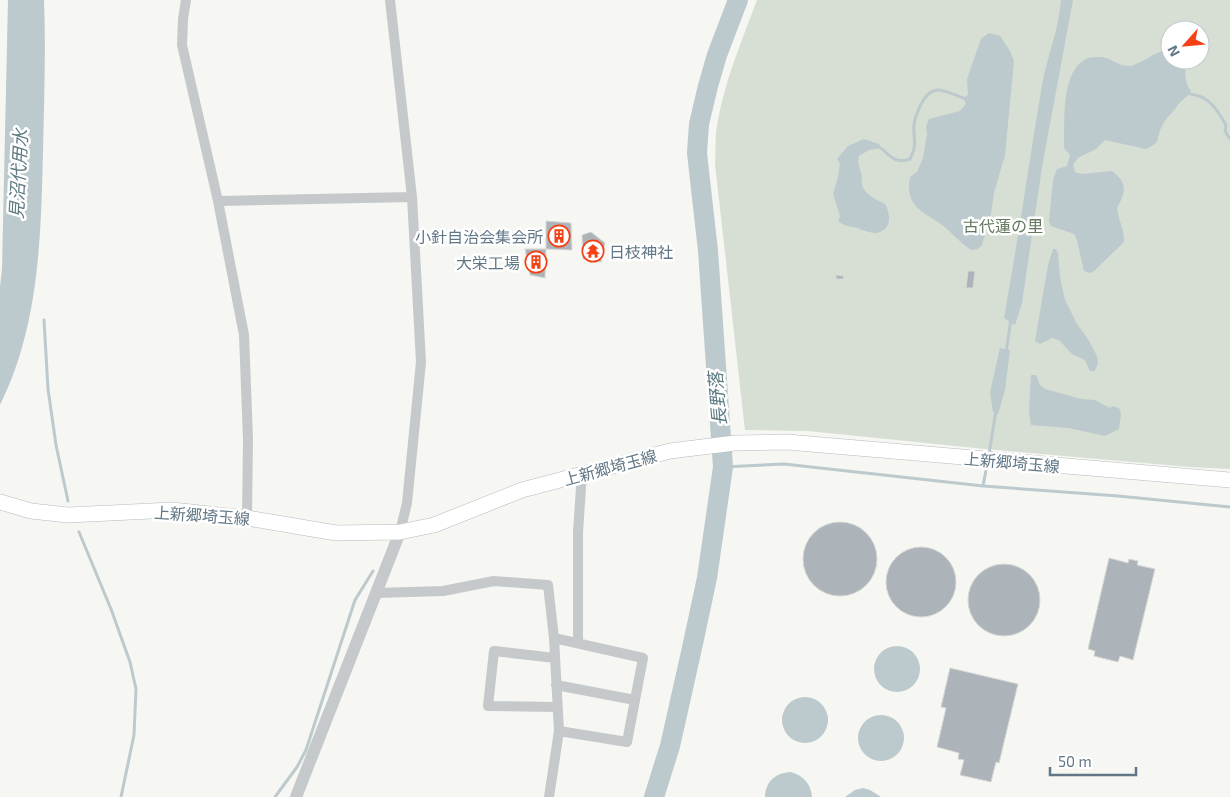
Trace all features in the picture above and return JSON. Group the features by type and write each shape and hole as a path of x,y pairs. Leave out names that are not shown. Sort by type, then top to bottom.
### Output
{"main road":[{"name":"上新郷埼玉線","path":"0,502 31,511 68,516 172,510 247,518 336,533 400,532 434,525 522,490 670,451 735,443 787,442 1230,480"}],"street":[{"path":"186,0 182,45 218,201 244,335 248,439 247,518"},
{"path":"296,797 400,532 407,503 421,362 412,197 390,0"},
{"path":"218,201 412,197"},
{"path":"578,643 578,532 582,473"},
{"path":"376,593 443,591 494,581 548,585 554,638 559,731 549,797"},
{"path":"554,638 644,658 627,742 559,731"},
{"path":"555,658 494,651 488,706 557,707"},
{"path":"556,685 635,700"}],"green space":[{"name":"古代蓮の里","path":"757,0 1230,0 1230,469 985,449 808,431 745,430 715,164 716,133 719,116 733,65"}],"water":[{"name":"見沼代用水","path":"8,0 44,0 44,95 41,216 35,281 23,345 0,405 0,287"},
{"path":"1061,0 1073,0 1042,167 1022,303 1015,325 1004,318 1042,85 1058,22"},
{"path":"989,33 1000,36 1014,61 1005,155 982,245 978,249 971,250 947,229 919,209 910,197 909,188 910,177 917,172 923,158 927,134 926,126 929,119 960,111 966,104 963,98 968,95 967,79 981,39"},
{"path":"1160,52 1160,70 1185,70 1186,79 1191,91 1164,122 1156,143 1146,149 1105,140 1096,149 1078,158 1073,165 1075,172 1082,174 1112,171 1121,180 1124,188 1117,208 1124,242 1090,273 1084,271 1074,234 1051,226 1049,221 1053,180 1057,169 1067,166 1070,155 1064,148 1068,87 1072,75 1078,66 1089,58 1104,57 1126,66 1137,64"},
{"path":"864,139 879,144 881,148 869,150 859,156 858,159 863,188 871,196 885,204 888,212 889,222 887,226 881,232 876,233 847,226 838,221 840,216 833,194 840,163 837,159 848,146"},
{"path":"1053,249 1056,249 1058,254 1065,300 1097,356 1098,363 1095,371 1090,371 1085,360 1072,354 1059,340 1052,338 1040,344 1035,341 1048,265"},
{"path":"1000,348 1010,350 1005,390 998,414 993,412 990,392"},
{"path":"1031,375 1036,375 1040,385 1045,389 1081,399 1095,400 1110,408 1113,406 1119,408 1121,414 1119,429 1105,436 1069,428 1031,425 1029,411"},
{"path":"892,646 902,646 914,652 919,660 919,678 914,686 906,691 892,692 884,689 877,682 874,674 874,664 877,656 884,649"},
{"path":"805,697 818,701 824,707 828,720 824,733 818,739 805,743 792,739 786,733 782,720 786,707 792,701"},
{"path":"886,715 890,716 900,725 903,729 903,747 894,757 886,761 876,761 868,757 859,747 858,733 862,725 872,716"},
{"path":"791,772 806,781 812,797 765,797 767,786 772,779 780,774"},
{"path":"863,788 881,797 845,797 855,790"}],"building":[{"name":"小針自治会集会所","path":"546,221 571,223 572,250 546,249"},
{"name":"日枝神社","path":"591,232 605,243 601,262 583,259 582,235"},
{"name":"大栄工場","path":"525,249 546,249 545,278 530,275"},
{"path":"968,271 975,271 973,288 966,288"},
{"path":"836,275 844,276 843,279 836,279"},
{"path":"847,522 867,532 875,545 877,559 875,573 867,586 854,594 833,596 813,586 805,573 803,552 813,532 826,524"},
{"path":"928,547 941,553 950,562 954,568 956,582 954,596 946,607 935,615 914,617 907,615 896,607 888,596 886,575 888,568 896,557 907,549"},
{"path":"1109,558 1128,563 1129,559 1138,561 1137,565 1155,569 1133,660 1120,656 1118,662 1094,656 1095,651 1088,649"},
{"path":"1004,564 1024,570 1034,580 1040,600 1034,620 1024,630 1004,636 984,630 974,620 968,600 974,580 984,570"},
{"path":"950,668 1018,684 999,763 996,762 991,782 960,775 964,760 958,759 959,753 937,747 946,708 941,707"}],"waterway":[{"name":"長野落","path":"654,797 670,746 707,578 723,467 708,251 697,153 699,124 708,86 717,55 738,0"},
{"path":"881,148 897,160 910,159 915,145 915,120 924,98 929,93 938,90 963,98"},
{"path":"1190,94 1202,97 1212,104 1226,125 1225,131 1230,139"},
{"path":"1006,353 1011,319"},
{"path":"44,320 48,389 56,445 68,501"},
{"path":"989,454 996,411"},
{"path":"723,467 784,464 983,486 1230,507"},
{"path":"983,486 987,465"},
{"path":"79,532 111,609 130,662 136,689 134,735 121,797"},
{"path":"275,797 297,767 306,750 355,600 373,571"}],"place":[{"name":"小針自治会集会所","path":"559,236"},
{"name":"日枝神社","path":"593,251"},
{"name":"大栄工場","path":"536,262"}]}
